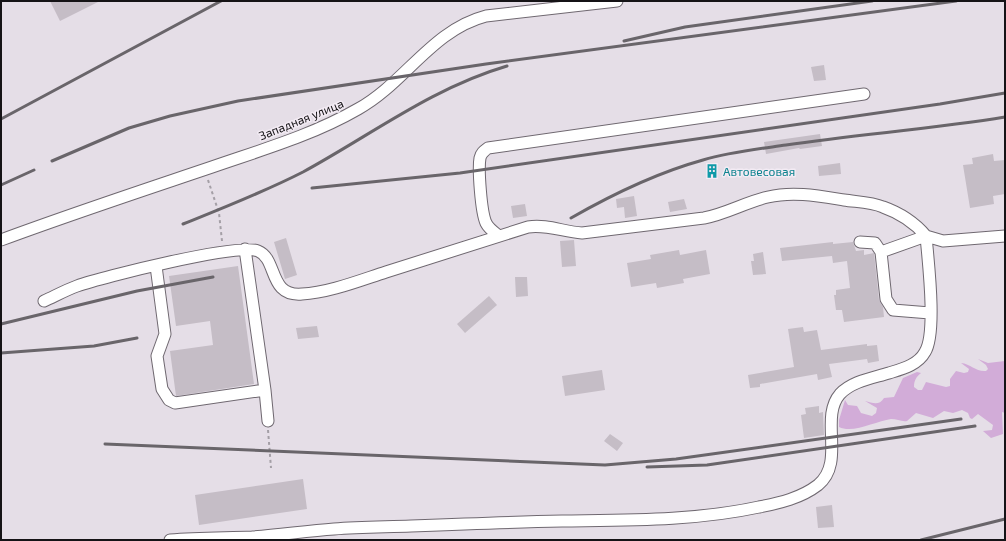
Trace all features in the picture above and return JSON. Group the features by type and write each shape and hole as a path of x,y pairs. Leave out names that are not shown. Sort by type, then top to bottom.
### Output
{"street":[{"name":"Западная улица","path":"1,240 319,128 371,100 434,44 457,28 475,19 486,16 617,1"},
{"path":"499,236 491,230 484,217 480,179 480,158 482,153 488,148 864,94"},
{"path":"44,301 82,285 156,266 245,249 259,252 264,256 280,287 286,291 300,295 369,278 534,226 582,233 704,218 715,216 767,197 788,194 811,195 882,206 906,219 926,236 943,241 1005,236"},
{"path":"881,252 926,236"},
{"path":"170,540 254,537 336,529 697,517 750,509 789,500 817,486 829,470 834,406 841,393 856,383 904,368 920,358 929,343 930,282 926,236"},
{"path":"860,242 875,243 881,252 886,299 890,307 897,311 930,313"},
{"path":"245,249 268,421"},
{"path":"156,266 165,334 157,356 162,389 169,400 175,403 264,390"}],"path":[{"path":"208,179 220,217 224,252"},
{"path":"268,421 271,468"}],"shaded area":[{"path":"978,359 988,363 1005,361 1005,413 1002,412 1003,434 991,438 983,431 992,430 993,425 978,414 972,419 968,413 962,410 953,413 944,411 933,418 916,413 907,421 891,419 858,428 845,429 839,427 839,420 845,400 848,405 857,406 861,413 872,416 876,413 877,408 865,401 878,403 884,398 894,397 903,378 917,372 921,373 914,383 914,387 918,390 922,390 926,382 946,387 950,386 950,379 956,371 964,373 968,372 969,369 961,363 982,371 986,371 988,369 986,365"}],"building":[{"path":"50,1 100,1 60,21"},
{"path":"824,65 826,80 814,81 811,67"},
{"path":"820,134 822,146 799,148 766,154 764,142"},
{"path":"993,154 994,161 1005,160 1005,194 993,196 994,204 970,208 963,165 973,164 972,158"},
{"name":"Автовесовая","path":"716,163 718,177 709,179 706,165"},
{"path":"840,163 841,174 819,176 818,166"},
{"path":"634,196 637,216 625,218 624,207 617,208 616,199"},
{"path":"684,199 687,209 670,212 668,202"},
{"path":"525,204 527,216 513,218 511,206"},
{"path":"286,238 297,275 285,279 274,242"},
{"path":"574,240 576,266 562,267 560,241"},
{"path":"833,242 833,244 853,242 856,251 864,250 864,255 874,253 879,300 883,307 884,317 844,322 842,310 836,310 834,295 836,295 836,290 850,288 847,261 833,263 832,256 782,261 780,248"},
{"path":"679,250 680,255 706,250 710,274 683,279 684,283 657,288 656,283 631,287 627,263 651,259 650,255"},
{"path":"763,252 766,274 753,275 751,261 754,261 753,254"},
{"path":"238,266 254,384 176,396 170,351 213,345 210,321 176,326 169,276"},
{"path":"515,277 527,277 528,296 516,297"},
{"path":"489,296 497,305 465,333 457,324"},
{"path":"317,326 319,337 298,339 296,328"},
{"path":"803,327 804,332 817,330 821,350 867,344 867,346 877,345 879,361 868,363 867,359 829,364 832,377 818,380 817,374 760,384 760,387 750,388 748,375 794,367 788,329"},
{"path":"602,370 605,390 565,396 562,376"},
{"path":"819,406 819,413 823,412 824,435 804,438 801,415 806,414 805,408"},
{"path":"610,434 623,443 617,451 604,441"},
{"path":"303,479 307,509 199,525 195,495"},
{"path":"832,505 834,527 818,528 816,507"}],"railway":[{"path":"1,119 221,1"},
{"path":"624,41 685,27 872,1"},
{"path":"52,161 129,128 170,116 238,101 486,64 956,1"},
{"path":"183,224 243,200 303,172 427,99 479,75 507,66"},
{"path":"312,188 460,173 940,104 1005,93"},
{"path":"571,218 619,193 668,171 713,157 813,141 951,125 1005,117"},
{"path":"1,185 34,170"},
{"path":"1,324 137,291 213,277"},
{"path":"1,353 94,346 137,338"},
{"path":"105,444 605,465 676,459 961,419"},
{"path":"647,467 707,465 975,426"},
{"path":"921,540 1005,519"}],"place":[{"name":"Автовесовая","path":"712,171"}]}
